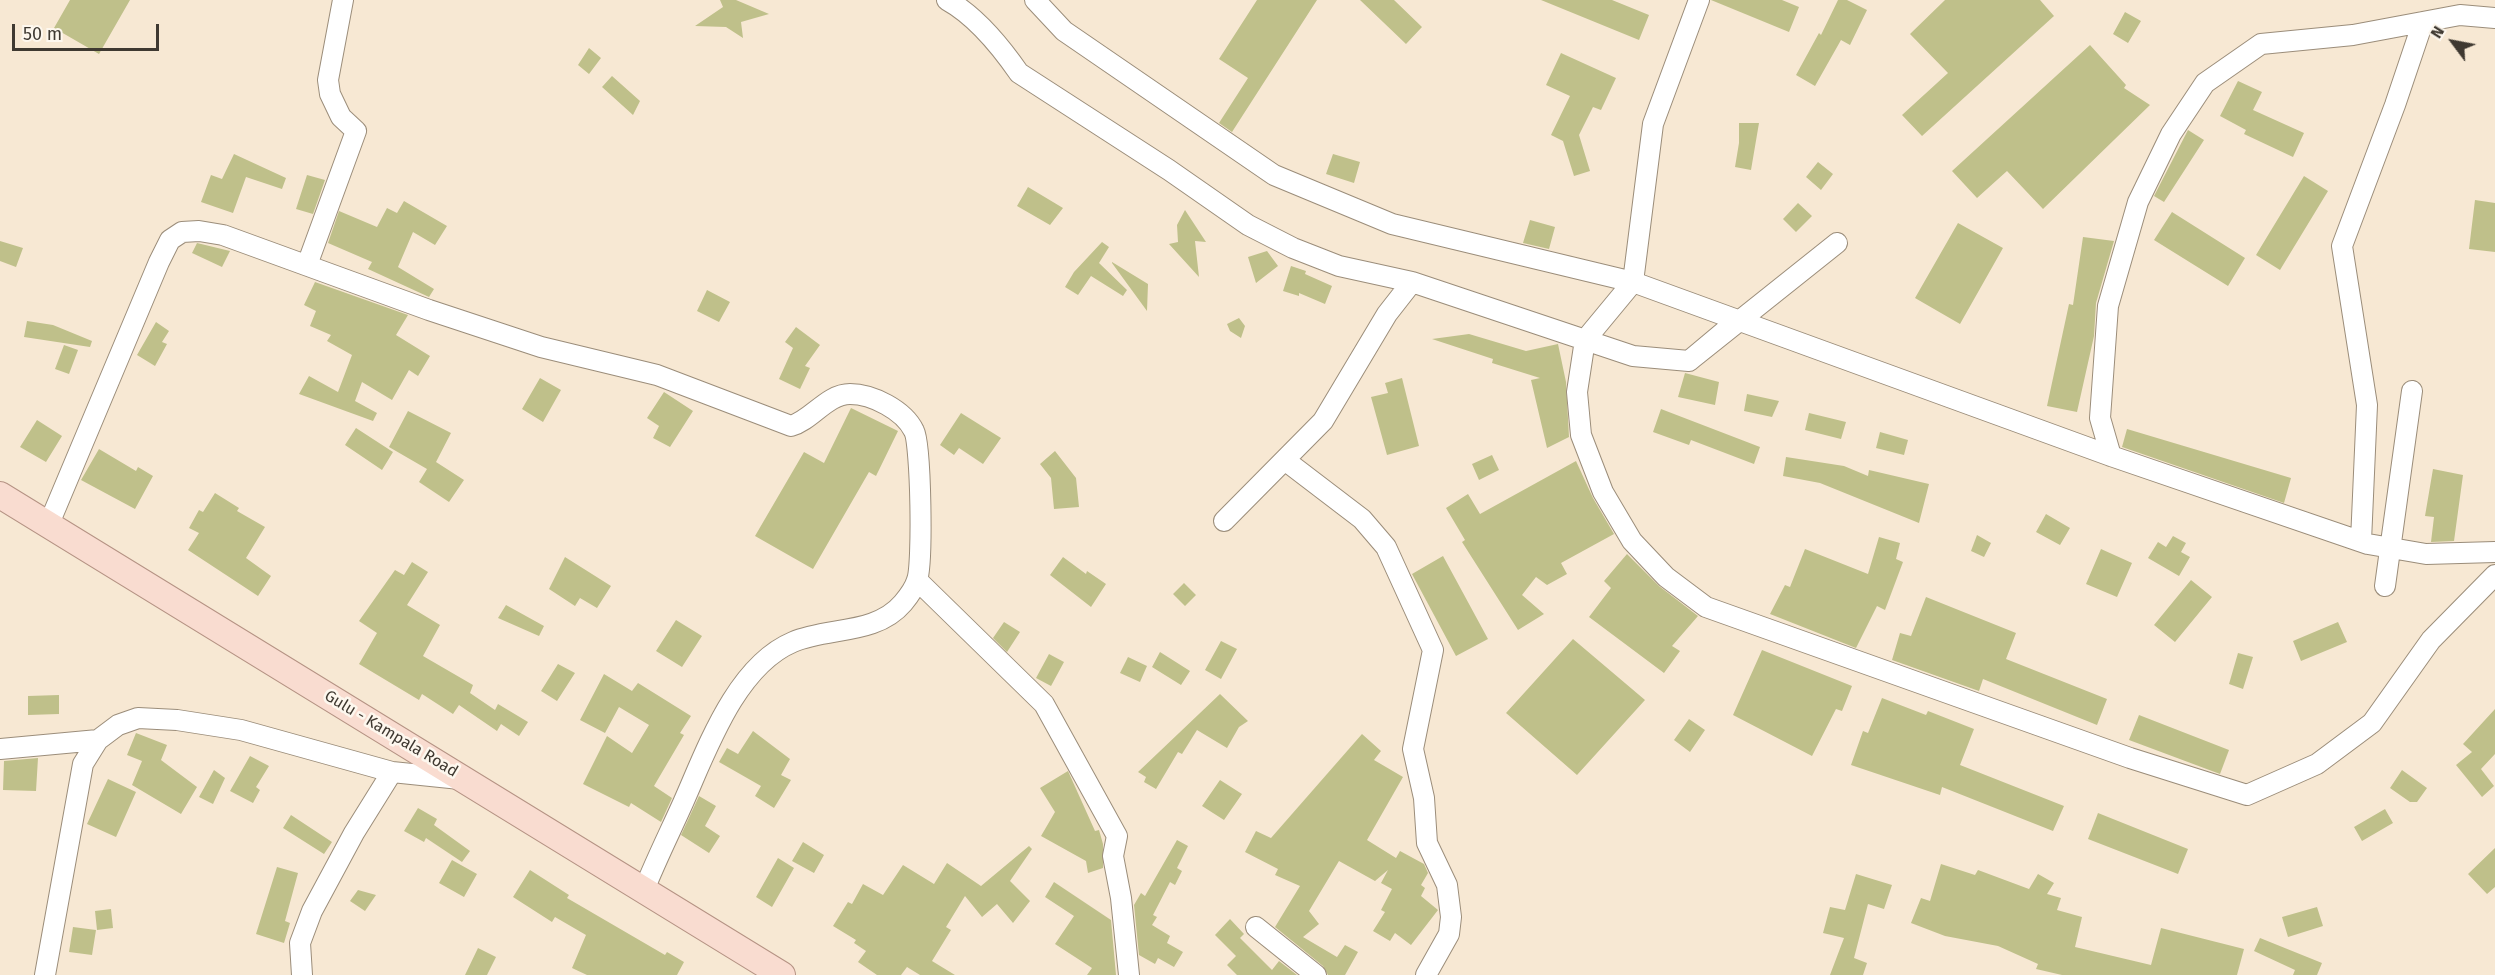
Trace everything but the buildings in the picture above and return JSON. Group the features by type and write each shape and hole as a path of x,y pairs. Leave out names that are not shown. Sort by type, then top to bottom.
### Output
{"main road":[{"name":"Gulu - Kampala Road","path":"0,495 782,975"}],"street":[{"path":"307,265 356,131 341,117 330,94 328,80 343,0"},
{"path":"947,0 958,6 996,44 1019,73 1169,170 1248,225 1293,248 1339,266 1412,282 1633,356 1689,361 1837,243"},
{"path":"1035,0 1064,31 1274,175 1392,224 1634,282 2111,456 2361,541 2426,554 2495,552"},
{"path":"1699,0 1653,124 1634,282 1585,340 1577,392 1581,435 1603,492 1632,541 1666,577 1706,607 2130,758 2247,795 2318,764 2372,723 2431,640 2495,575"},
{"path":"2111,456 2100,418 2108,306 2138,202 2171,134 2205,83 2261,44 2353,35 2460,15 2495,18"},
{"path":"2361,541 2367,405 2342,246 2395,105 2423,22"},
{"path":"48,526 170,240 182,232 199,231 257,246 541,347 657,375 791,426 800,423 840,395 852,394 885,405 901,414 915,431 920,461 918,489 922,551 917,580 902,604 879,621 795,641 773,652 750,675 706,751 644,890"},
{"path":"1224,521 1286,461 1323,421 1381,322 1412,282"},
{"path":"1689,361 1738,320"},
{"path":"2385,586 2412,391 2389,548"},
{"path":"1286,461 1362,519 1386,547 1433,650 1413,749 1424,798 1426,843 1447,885 1451,917 1449,934 1426,975"},
{"path":"917,580 1044,704 1117,836 1113,856 1121,898 1129,975"},
{"path":"45,975 83,764 98,741 118,725 138,718 177,720 241,729 392,772 466,779"},
{"path":"0,749 98,741"},
{"path":"302,975 300,943 312,911 354,833 392,772"},
{"path":"1256,927 1316,975"}]}
